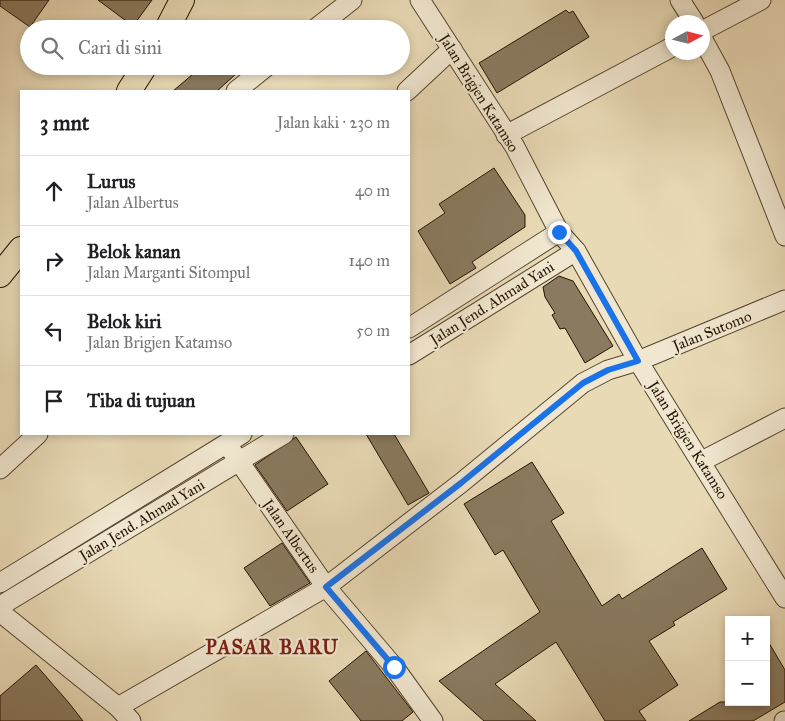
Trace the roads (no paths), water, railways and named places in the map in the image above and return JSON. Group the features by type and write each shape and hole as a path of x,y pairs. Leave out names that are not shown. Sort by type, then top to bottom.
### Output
{"main road":[{"path":"172,20 182,0"},
{"path":"130,90 139,75"},
{"path":"0,275 20,250"}],"street":[{"path":"326,20 352,0"},
{"name":"Jalan Brigjen Katamso","path":"420,0 515,147 559,232 576,251 638,361 702,461 785,598"},
{"path":"680,0 690,15"},
{"path":"710,27 761,0"},
{"path":"408,90 452,49"},
{"path":"506,135 665,51"},
{"path":"710,53 720,71 785,236"},
{"path":"237,90 256,75"},
{"name":"Jalan Jend. Ahmad Yani","path":"410,327 559,232"},
{"name":"Jalan Jend. Ahmad Yani","path":"410,354 576,251"},
{"name":"Jalan Sutomo","path":"118,707 326,587 461,483 583,383 608,370 638,361 785,300"},
{"path":"702,461 785,418"},
{"path":"0,469 37,435"},
{"name":"Jalan Jend. Ahmad Yani","path":"0,606 282,435"},
{"name":"Jalan Jend. Ahmad Yani","path":"0,583 235,439"},
{"name":"Jalan Albertus","path":"235,439 240,462 326,587 394,667 422,717"},
{"path":"0,612 118,707 131,721"}],"district":[{"name":"PASAR BARU","path":"272,647"}]}
